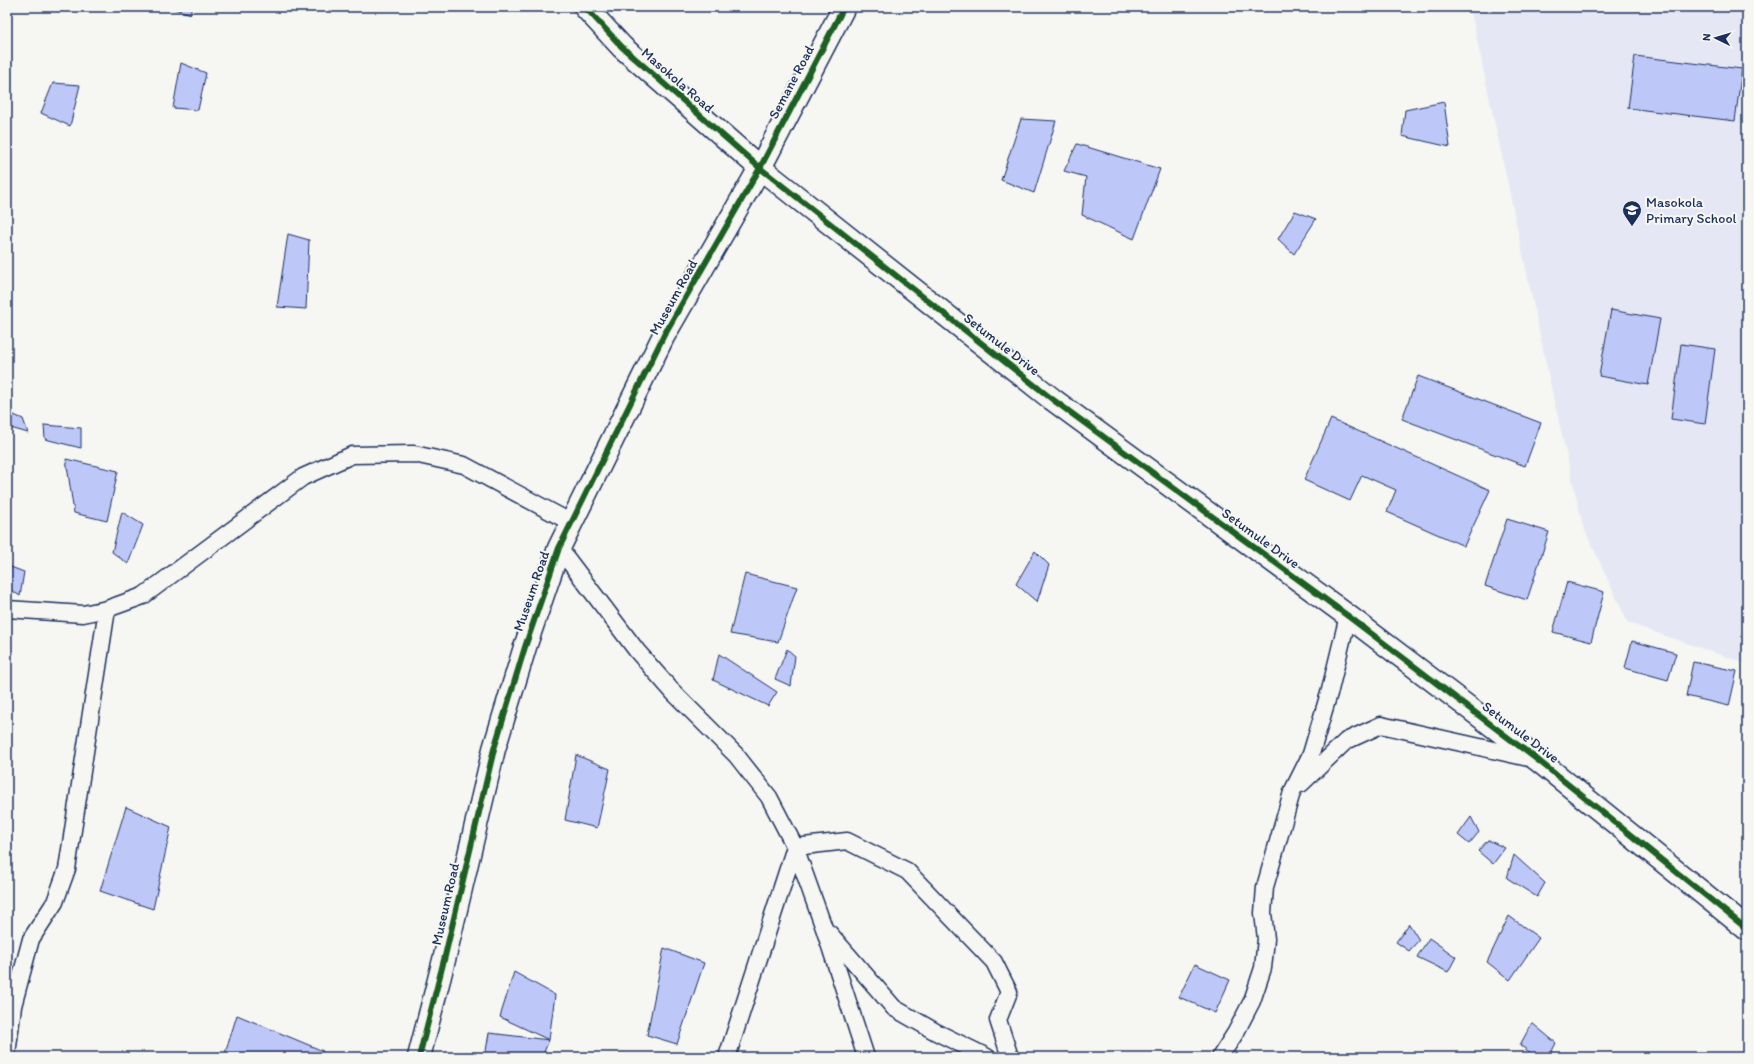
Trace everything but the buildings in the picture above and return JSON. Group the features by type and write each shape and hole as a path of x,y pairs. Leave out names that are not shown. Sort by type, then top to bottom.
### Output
{"street":[{"name":"Masokola Road","path":"585,7 622,47 760,168"},
{"name":"Semane Road","path":"760,168 844,7"},
{"name":"Museum Road","path":"419,1057 445,956 494,749 525,647 559,548 664,335 760,168"},
{"name":"Setumule Drive","path":"760,168 1052,398 1348,616 1539,760 1747,929"}],"lane":[{"path":"7,609 82,614 107,609 143,596 304,477 352,456 414,454 464,465 572,523"},
{"path":"559,548 637,651 673,692 736,755 769,798 795,847 824,928 866,1057"},
{"path":"7,1055 13,1006 31,939 55,902 67,869 107,609"},
{"path":"1220,1057 1236,1032 1252,1001 1263,968 1266,939 1263,913 1265,887 1292,792 1311,754 1330,690 1348,616"},
{"path":"1292,792 1346,741 1381,725 1539,760"},
{"path":"795,847 847,841 907,871 994,962 1009,992 998,1020 1010,1057"},
{"path":"727,1057 795,847"},
{"path":"824,928 894,1008 936,1032 987,1057"}],"shaded area":[{"name":"Masokola Primary School","path":"1470,7 1747,7 1747,664 1628,623 1583,526 1553,396"}],"cycle path":[{"path":"585,7 622,47 760,168 1052,399 1348,616 1539,761 1747,929"},
{"path":"419,1057 445,956 494,749 525,647 559,548 664,335 760,168 844,7"}],"place":[{"name":"Masokola Primary School","path":"1632,227"}]}
